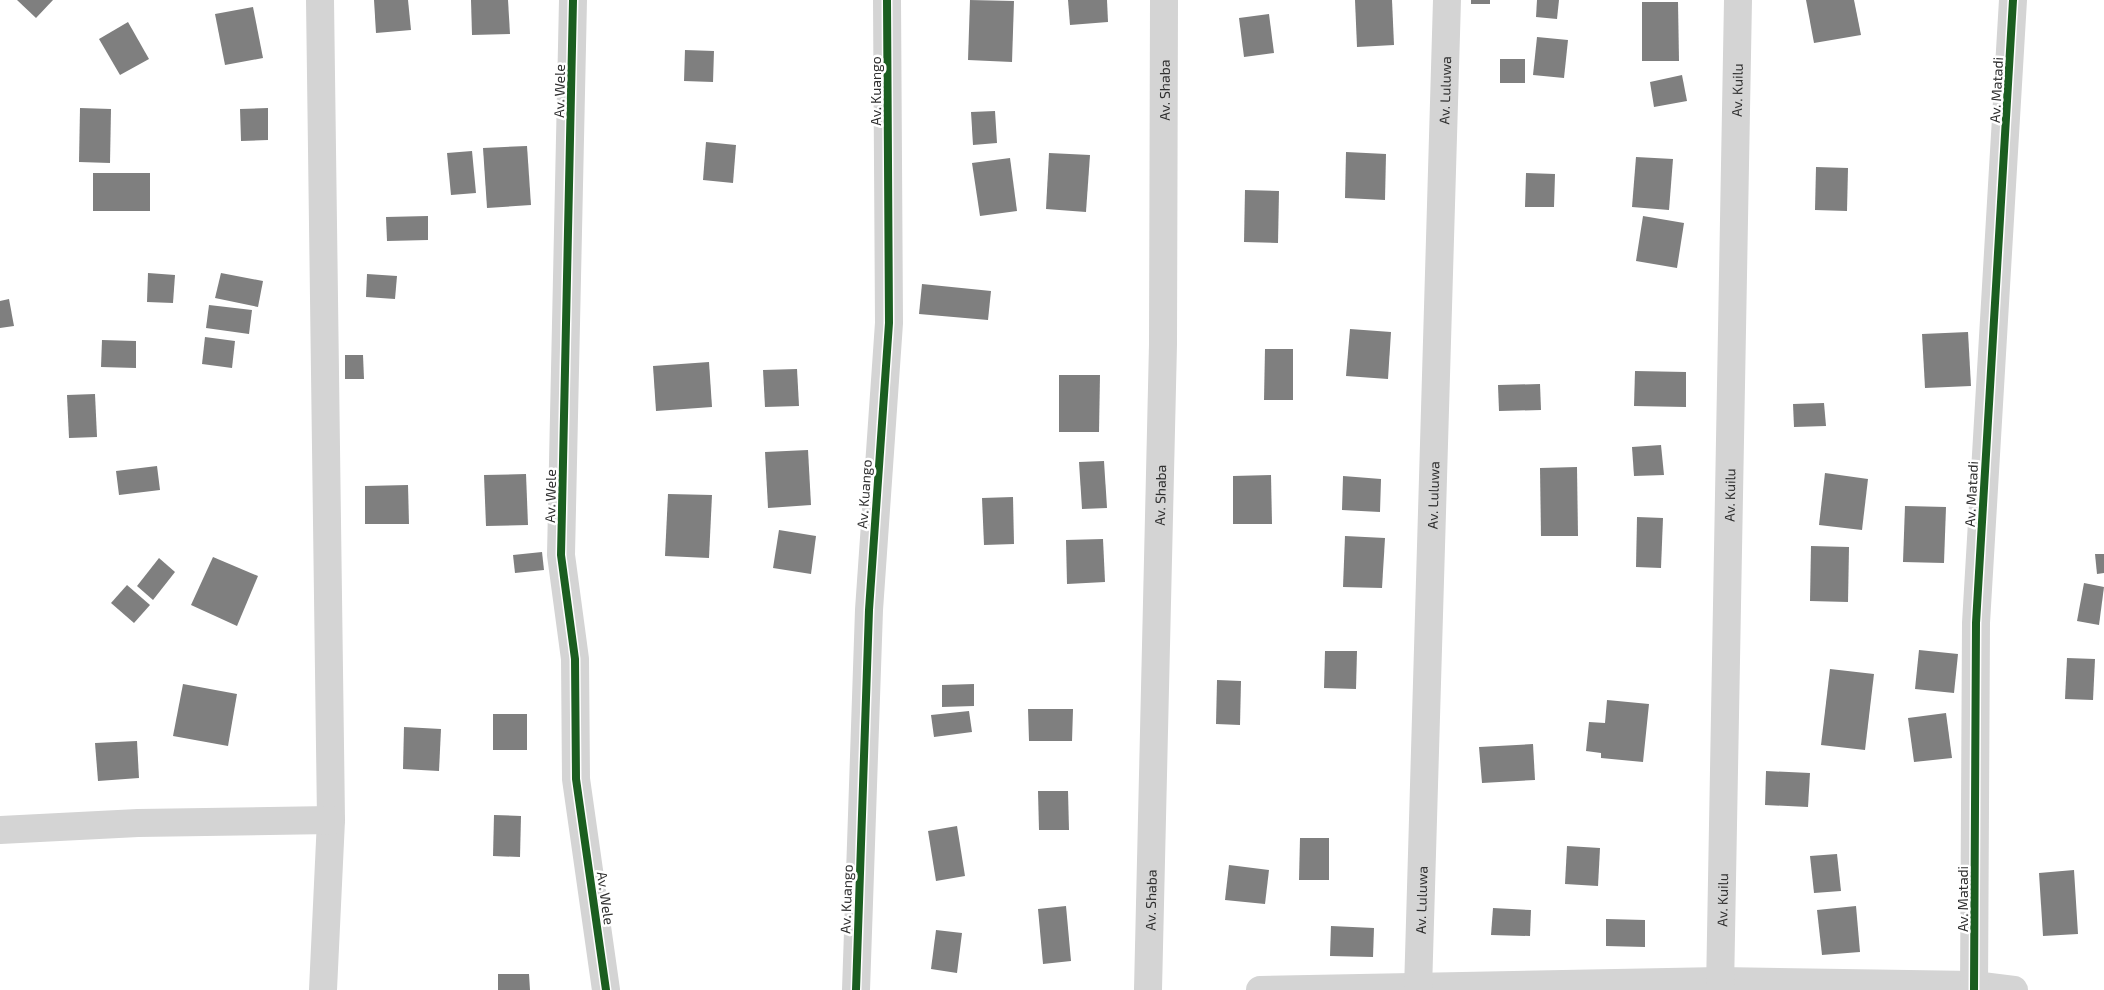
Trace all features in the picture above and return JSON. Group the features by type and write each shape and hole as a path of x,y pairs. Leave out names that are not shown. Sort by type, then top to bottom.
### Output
{"street":[{"path":"320,0 331,820 323,990"},
{"name":"Av. Wele","path":"573,0 561,555 575,659 576,778 606,990"},
{"name":"Av. Kuango","path":"856,990 868,610 889,323 887,0"},
{"name":"Av. Shaba","path":"1148,990 1163,344 1164,0"},
{"name":"Av. Luluwa","path":"1418,989 1447,0"},
{"name":"Av. Kuilu","path":"1720,986 1738,0"},
{"name":"Av. Matadi","path":"1974,988 1976,623 2013,0"},
{"path":"0,830 138,823 331,820"},
{"path":"1260,990 1720,986 2014,990"}],"building":[{"path":"17,0 53,0 36,18"},
{"path":"374,0 408,0 411,30 376,33"},
{"path":"471,0 508,0 510,34 472,35"},
{"path":"970,0 1014,1 1012,62 968,60"},
{"path":"1068,0 1107,0 1108,22 1070,25"},
{"path":"1355,0 1392,0 1394,45 1357,47"},
{"path":"1471,0 1490,0 1490,4 1471,4"},
{"path":"1537,0 1559,0 1557,19 1536,17"},
{"path":"1806,0 1854,0 1861,35 1814,43"},
{"path":"1642,2 1678,2 1679,61 1642,61"},
{"path":"253,7 263,58 225,65 215,14"},
{"path":"1269,14 1274,53 1244,57 1239,18"},
{"path":"128,22 149,59 120,75 99,39"},
{"path":"1537,37 1568,40 1564,78 1533,75"},
{"path":"685,50 714,51 713,82 684,81"},
{"path":"1500,59 1525,59 1525,83 1500,83"},
{"path":"1682,75 1687,101 1654,107 1650,82"},
{"path":"80,108 111,109 110,163 79,162"},
{"path":"268,108 268,140 241,141 240,109"},
{"path":"995,111 997,143 973,145 971,112"},
{"path":"706,142 736,145 733,183 703,180"},
{"path":"527,146 531,205 487,208 483,148"},
{"path":"472,151 476,193 451,195 447,153"},
{"path":"1346,152 1386,154 1385,200 1345,198"},
{"path":"1049,153 1090,155 1086,212 1046,209"},
{"path":"1636,157 1673,159 1669,210 1632,207"},
{"path":"1010,158 1017,211 980,216 972,163"},
{"path":"1816,167 1848,168 1847,211 1815,210"},
{"path":"93,173 150,173 150,211 93,211"},
{"path":"1526,173 1555,174 1554,207 1525,207"},
{"path":"1245,190 1279,191 1278,243 1244,242"},
{"path":"428,216 428,240 387,241 386,217"},
{"path":"1643,216 1684,223 1677,268 1636,261"},
{"path":"148,273 175,275 173,303 147,302"},
{"path":"221,273 263,281 258,307 215,298"},
{"path":"367,274 397,276 395,299 366,297"},
{"path":"922,284 991,291 988,320 919,314"},
{"path":"9,299 14,326 0,328 0,301"},
{"path":"209,305 252,310 249,334 206,328"},
{"path":"1350,329 1391,332 1388,379 1346,376"},
{"path":"1968,332 1971,386 1925,388 1922,334"},
{"path":"205,337 235,341 232,368 202,364"},
{"path":"102,340 136,341 136,368 101,367"},
{"path":"1265,349 1293,349 1293,400 1264,400"},
{"path":"345,355 363,355 364,379 345,379"},
{"path":"709,362 712,407 656,411 653,366"},
{"path":"797,369 799,406 765,407 763,370"},
{"path":"1635,371 1686,372 1686,407 1634,406"},
{"path":"1059,375 1100,375 1099,432 1059,432"},
{"path":"1540,384 1541,410 1499,411 1498,385"},
{"path":"95,394 97,437 69,438 67,395"},
{"path":"1824,403 1826,426 1794,427 1793,404"},
{"path":"1661,445 1664,475 1634,476 1632,447"},
{"path":"808,450 811,505 768,508 765,452"},
{"path":"1104,461 1107,508 1082,509 1079,462"},
{"path":"157,466 160,490 119,495 116,471"},
{"path":"1577,467 1578,536 1541,536 1540,468"},
{"path":"1825,473 1868,479 1862,530 1819,525"},
{"path":"526,474 528,525 486,526 484,475"},
{"path":"1271,475 1272,524 1233,524 1233,476"},
{"path":"1343,476 1381,479 1380,512 1342,510"},
{"path":"408,485 409,524 365,524 365,486"},
{"path":"668,494 712,495 709,558 665,556"},
{"path":"1013,497 1014,544 984,545 982,498"},
{"path":"1905,506 1946,507 1944,563 1903,562"},
{"path":"1637,517 1663,518 1661,568 1636,567"},
{"path":"779,530 816,536 811,574 773,568"},
{"path":"1345,536 1385,538 1382,588 1343,587"},
{"path":"1103,539 1105,582 1067,584 1066,540"},
{"path":"1811,546 1849,547 1848,602 1810,601"},
{"path":"542,552 544,570 515,573 513,555"},
{"path":"2095,554 2104,554 2104,573 2097,574"},
{"path":"213,557 258,576 237,626 191,605"},
{"path":"159,558 175,572 153,600 137,586"},
{"path":"2084,583 2104,587 2099,625 2077,621"},
{"path":"127,585 150,605 134,623 111,603"},
{"path":"1919,650 1958,654 1954,693 1915,689"},
{"path":"1325,651 1357,651 1356,689 1324,688"},
{"path":"2067,658 2095,659 2093,700 2065,699"},
{"path":"1830,669 1874,674 1865,750 1821,745"},
{"path":"1217,680 1241,681 1240,725 1216,724"},
{"path":"183,684 237,694 228,746 173,736"},
{"path":"974,684 974,706 942,707 942,685"},
{"path":"1607,700 1649,704 1643,762 1601,758 1601,753 1586,751 1589,722 1605,723"},
{"path":"1028,709 1073,709 1072,741 1029,741"},
{"path":"969,711 972,732 934,737 931,715"},
{"path":"1946,713 1952,758 1914,762 1908,718"},
{"path":"493,714 527,714 527,750 493,750"},
{"path":"404,727 441,729 439,771 403,769"},
{"path":"137,741 139,778 98,781 95,743"},
{"path":"1533,744 1535,780 1482,783 1479,747"},
{"path":"1766,771 1810,773 1808,807 1765,805"},
{"path":"1038,791 1068,791 1069,830 1039,830"},
{"path":"494,815 521,816 520,857 493,856"},
{"path":"957,826 965,876 936,881 928,831"},
{"path":"1300,838 1329,838 1329,880 1299,880"},
{"path":"1567,846 1600,848 1598,886 1565,884"},
{"path":"1837,854 1841,891 1814,893 1810,856"},
{"path":"1229,865 1269,870 1265,904 1225,900"},
{"path":"2074,870 2078,934 2043,936 2039,873"},
{"path":"1066,906 1071,961 1043,964 1038,909"},
{"path":"1856,906 1860,952 1822,955 1817,910"},
{"path":"1493,908 1531,910 1530,936 1491,935"},
{"path":"1606,919 1645,920 1645,947 1606,946"},
{"path":"1331,926 1374,928 1373,957 1330,956"},
{"path":"936,930 962,933 957,973 931,969"},
{"path":"498,974 529,974 530,990 498,990"}],"cycle path":[{"path":"573,0 561,555 575,659 576,779 606,990"},
{"path":"856,990 869,610 889,323 887,0"},
{"path":"1974,990 1976,623 2013,0"}]}
